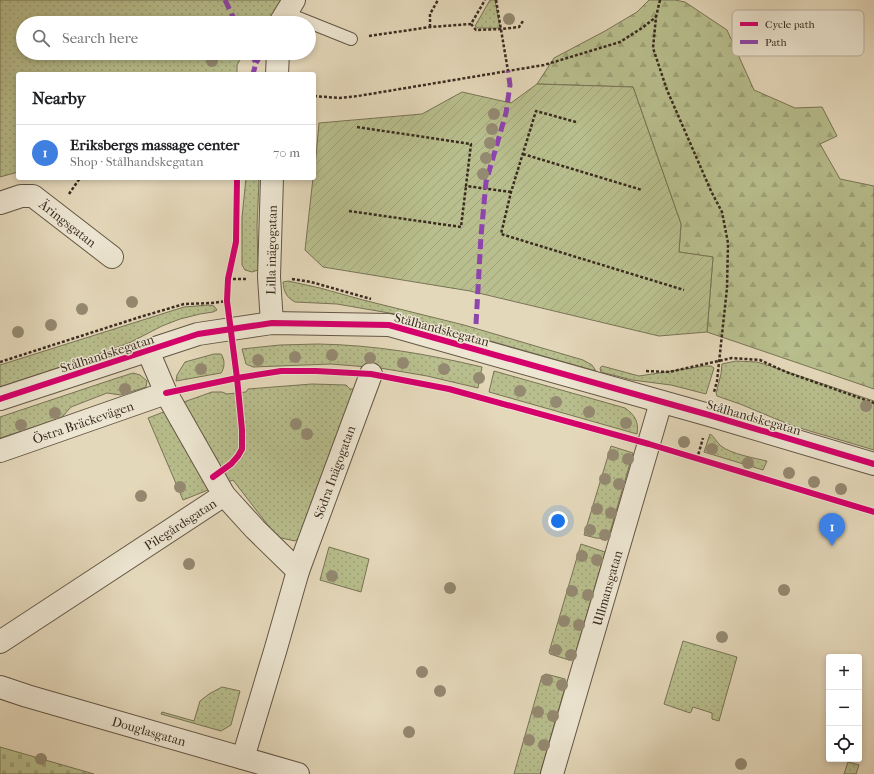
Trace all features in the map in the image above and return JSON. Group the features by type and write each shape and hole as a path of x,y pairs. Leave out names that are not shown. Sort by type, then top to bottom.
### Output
{"street":[{"path":"277,72 278,60"},
{"name":"Lilla inägogatan","path":"272,180 269,277 272,323"},
{"name":"Äringsgatan","path":"0,203 21,196 33,196 112,257"},
{"name":"Stålhandskegatan","path":"0,400 198,334 272,323 390,325 874,464"},
{"name":"Pilegårdsgatan","path":"0,642 224,495 166,393 148,350"},
{"name":"Södra Inägogatan","path":"242,758 298,570 371,374"},
{"name":"Östra Bräckevägen","path":"0,451 166,393"},
{"name":"Ullmansgatan","path":"552,774 661,402"},
{"path":"224,495 254,529 298,570"},
{"name":"Douglasgatan","path":"0,687 298,774"}],"lane":[{"path":"287,12 296,16"},
{"path":"316,24 351,39"}],"path":[{"path":"430,27 430,14 438,0"},
{"path":"471,24 485,0"},
{"path":"496,0 508,71"},
{"path":"660,0 656,17 654,48 667,90 711,191 722,212 728,243 727,288 717,381"},
{"path":"316,96 339,98 358,96 458,78 544,65 620,42 656,17"},
{"path":"471,24 476,30 502,29 519,27 523,21"},
{"path":"351,39 430,27 471,24"},
{"path":"576,122 536,111 501,234 684,290"},
{"path":"349,211 461,227 471,144 357,127"},
{"path":"523,154 642,190"},
{"path":"466,186 512,192"},
{"path":"228,280 269,277 311,282 374,300"},
{"path":"0,362 184,304 227,301"},
{"path":"643,370 669,372 732,358 760,360 786,372 874,403"}],"green space":[{"path":"0,0 284,0 275,16 16,16 16,60 240,60 237,65 237,72 16,72 16,173 0,177"},
{"path":"490,0 495,0 500,28 478,28 475,26"},
{"path":"649,0 675,0 685,2 727,30 732,41 732,56 739,56 754,90 795,108 822,107 837,136 820,144 840,179 874,186 874,389 707,332 713,257 679,252 681,224 633,87 537,84 554,58 637,12"},
{"path":"537,84 633,87 681,224 679,252 713,257 707,332 659,336 470,291 323,267 305,250 313,180 316,180 316,156 319,123 422,114 462,92 511,103"},
{"path":"246,180 258,180 258,270 252,272 245,270 242,265 242,218"},
{"path":"288,281 464,325 583,360 592,365 596,371 395,314 337,304 295,302 289,298 285,291 283,282"},
{"path":"214,306 217,310 180,319 162,326 131,342 0,388 0,365 184,307"},
{"path":"318,344 380,348 441,358 482,367 478,388 427,376 380,368 331,364 253,367 246,364 242,349 280,345"},
{"path":"214,354 221,354 223,358 224,366 221,373 176,381 177,375 185,362"},
{"path":"736,361 757,362 874,401 874,450 793,426 717,396 716,393 722,364"},
{"path":"602,366 639,376 705,366 711,366 714,368 706,394 671,385 632,380 601,372 600,368"},
{"path":"494,371 625,408 636,419 637,434 489,392"},
{"path":"133,373 140,375 147,381 146,387 121,395 107,393 71,407 58,419 0,438 0,417"},
{"path":"312,384 346,385 350,389 358,389 307,532 295,541 277,537 233,480 183,500 148,418 182,405 181,403 212,392 222,392 227,394 246,392 248,389"},
{"path":"710,434 725,449 767,461 763,470 704,452"},
{"path":"611,446 633,453 608,539 596,538 584,535"},
{"path":"581,544 605,552 574,658 569,660 550,654 549,652"},
{"path":"329,547 369,559 361,592 320,580"},
{"path":"683,641 737,657 719,721 712,719 712,713 693,707 690,713 664,704"},
{"path":"546,674 565,679 566,684 540,774 514,774 542,676"},
{"path":"222,687 240,691 231,725 221,731 161,714 162,712 194,721 200,701"},
{"path":"0,747 94,774 0,774"},
{"path":"848,762 859,765 856,774 844,774"}],"marked path":[{"path":"225,0 233,16"},
{"path":"254,60 256,63 254,72"},
{"path":"476,324 486,182 506,113 510,85 508,71"}],"cycle path":[{"path":"213,477 231,464 242,449 242,430 237,378 227,301 228,279 236,242 237,180"},
{"path":"0,399 198,334 272,323 389,325 709,415 874,464"},
{"path":"166,393 237,378 281,371 371,374 449,389 649,444 874,512"}],"place":[{"name":"Eriksbergs massage center","path":"832,546"}]}
